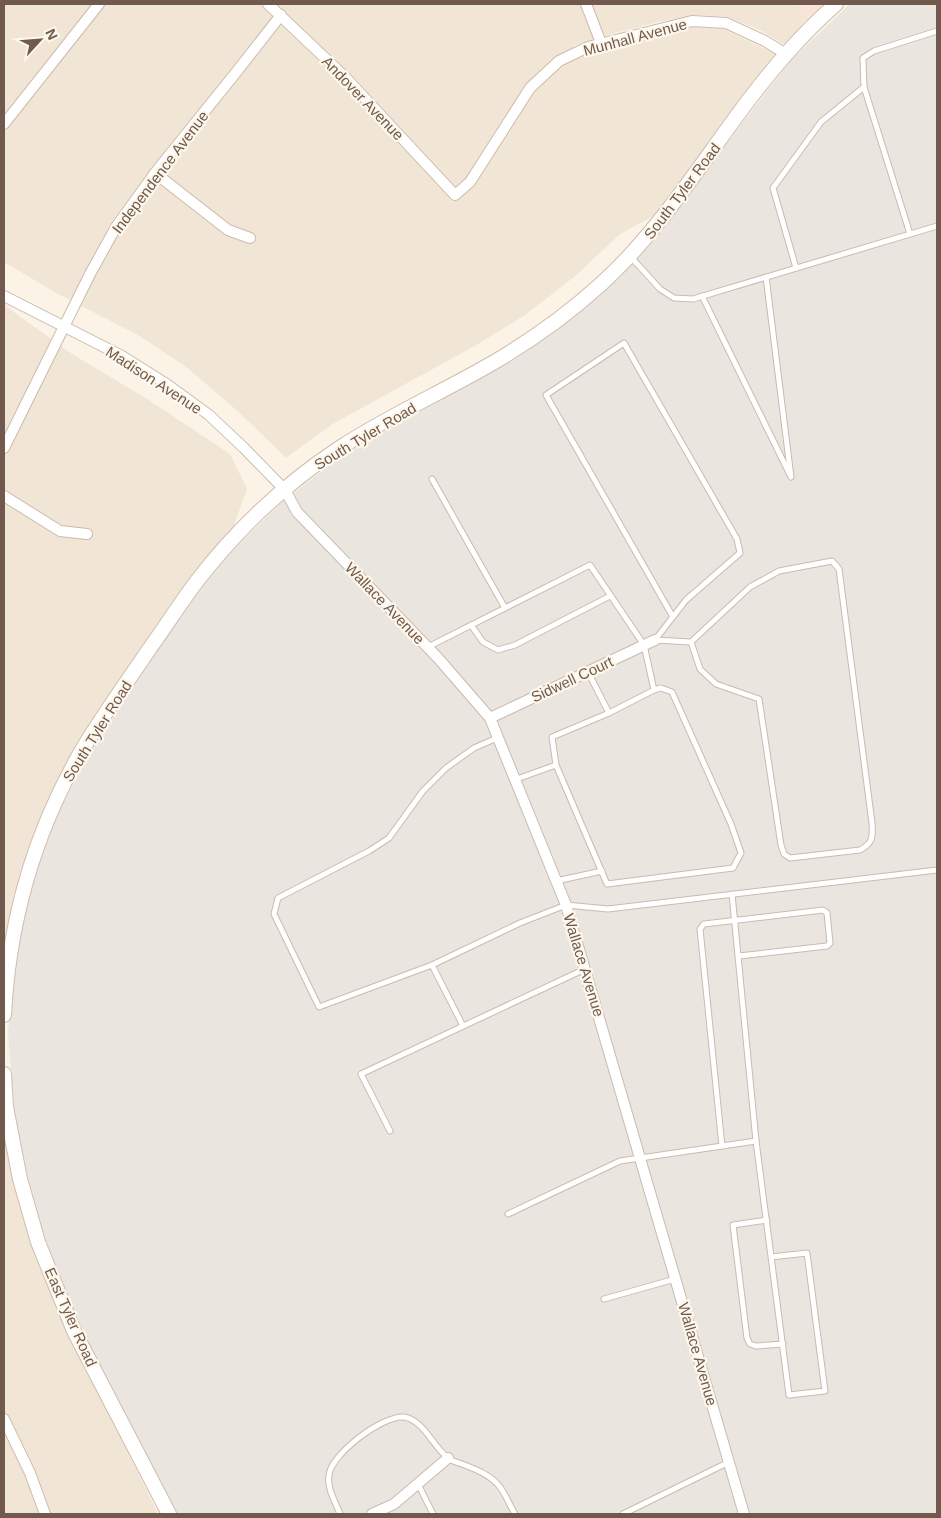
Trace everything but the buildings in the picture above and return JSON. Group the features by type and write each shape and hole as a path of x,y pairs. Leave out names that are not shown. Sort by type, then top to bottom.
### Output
{"street":[{"path":"6,117 99,4"},
{"name":"Andover Avenue","path":"268,4 345,77 455,195"},
{"path":"586,4 601,44"},
{"name":"South Tyler Road","path":"4,1015 8,960 22,892 37,848 61,789 83,748 107,711 196,583 225,547 248,522 285,490 343,446 496,361 568,313 630,256 672,206 752,96 786,54 836,4"},
{"name":"Independence Avenue","path":"4,448 64,326 116,227 155,172 281,15"},
{"name":"Munhall Avenue","path":"455,195 470,182 530,88 559,61 588,47 692,21 726,23 765,41 786,54"},
{"path":"155,172 228,230 250,238"},
{"name":"Madison Avenue","path":"4,296 122,356 168,385 202,410 244,448 285,490"},
{"name":"Wallace Avenue","path":"285,490 297,512 428,647 490,718 566,905 586,968 744,1514"},
{"path":"4,496 60,531 87,534"},
{"name":"Sidwell Court","path":"490,718 655,640"},
{"path":"4,1074 5,1108"},
{"name":"East Tyler Road","path":"5,1108 20,1179 38,1242 74,1331 169,1514"},
{"path":"4,1419 30,1473 45,1514"},
{"path":"372,1514 394,1504 448,1458"}],"lane":[{"path":"910,234 864,87 863,58 874,51 937,31"},
{"path":"796,268 773,188 821,122 864,87"},
{"path":"630,256 660,289 674,298 693,299 937,226"},
{"path":"702,296 792,477 766,277"},
{"path":"655,640 673,617 686,600 740,553 737,539 624,343 546,394 673,617"},
{"path":"432,479 505,608"},
{"path":"655,640 691,642 750,587 779,571 832,561 839,568 872,823 873,835 869,846 860,850 790,858 784,854 781,845 759,698 716,684 700,669 691,642"},
{"path":"428,647 590,565 644,645 654,690"},
{"path":"471,626 483,642 498,650 515,644 610,596"},
{"path":"588,671 609,713"},
{"path":"661,688 672,692 717,792 741,853 733,868 607,884 556,765 552,737 609,713 654,690 661,688"},
{"path":"497,738 474,748 446,768 423,791 389,838 369,851 278,898 274,914 319,1007 432,965 520,923 566,905 608,909 937,870"},
{"path":"514,780 556,765"},
{"path":"556,881 602,871"},
{"path":"732,894 756,1141 767,1220 771,1257 789,1395 825,1391 807,1253 771,1257"},
{"path":"722,1146 700,929 704,924 823,910 827,913 830,943 826,946 739,956"},
{"path":"432,965 463,1026"},
{"path":"390,1131 361,1074 586,968"},
{"path":"508,1214 620,1161 756,1141"},
{"path":"767,1220 733,1225 746,1338 750,1344 756,1346 783,1344"},
{"path":"604,1300 676,1279"},
{"path":"340,1514 329,1488 329,1473 344,1450 370,1430 394,1418 406,1417 416,1423 448,1458 481,1472 500,1487 515,1514"},
{"path":"623,1514 729,1462"},
{"path":"418,1484 433,1514"}],"shaded area":[{"path":"4,4 796,4 806,20 785,45 762,31 728,17 698,15 658,22 573,46 579,57 649,37 693,27 723,29 778,55 659,213 620,234 574,277 525,315 478,344 331,425 286,458 242,415 189,369 138,335 58,294 4,262"},
{"path":"796,4 832,4 809,25"},
{"path":"850,4 937,4 937,1514 171,1514 82,1333 42,1229 24,1162 14,1107 8,1032 15,965 27,899 55,819 103,727 153,653 217,565 281,503 357,444 551,332 672,214 791,60"},
{"path":"4,305 72,354 147,399 230,454 247,489 232,531 48,805 4,969"},
{"path":"4,1120 26,1227 70,1334 158,1514 4,1514"}]}
